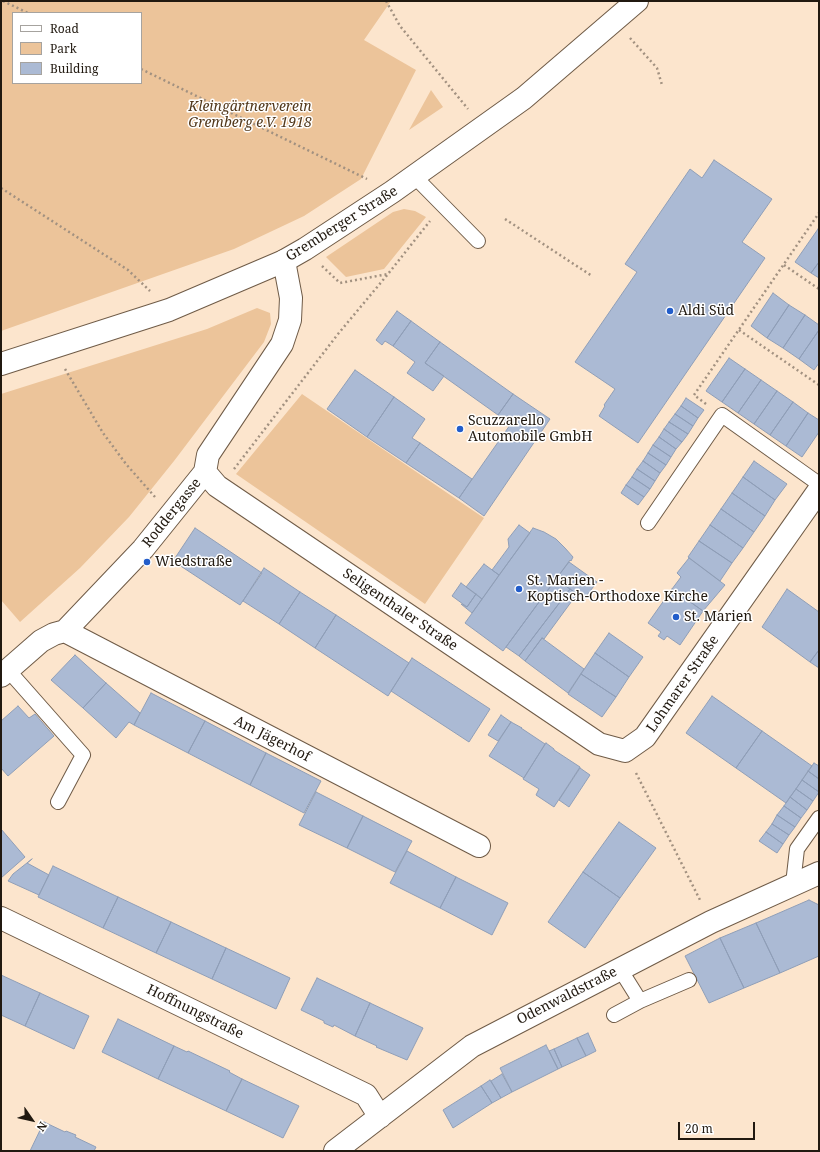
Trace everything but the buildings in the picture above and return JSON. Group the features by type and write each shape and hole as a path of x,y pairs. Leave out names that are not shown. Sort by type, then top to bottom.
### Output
{"street":[{"name":"Gremberger Straße","path":"1,364 169,310 284,261 305,249 415,177 524,98 637,1"},
{"name":"Roddergasse","path":"5,673 41,641 54,634 65,631 143,549 205,472 208,455 282,344 290,320 291,298 284,261"},
{"name":"Seligenthaler Straße","path":"205,472 219,488 599,744 624,751"},
{"name":"Lohmarer Straße","path":"624,751 645,737 819,490"},
{"name":"Am Jägerhof","path":"65,631 479,846"},
{"name":"Odenwaldstraße","path":"335,1151 472,1046 711,922 819,873"},
{"name":"Hoffnungstraße","path":"1,918 366,1094 380,1117"}],"lane":[{"path":"415,177 478,241"},
{"path":"648,523 722,415 819,484"},
{"path":"5,673 83,755 58,802"},
{"path":"793,884 797,849 819,818"},
{"path":"620,969 640,1001"},
{"path":"614,1015 640,1001 689,980"}],"path":[{"path":"3,1 26,12"},
{"path":"386,1 400,26 483,128"},
{"path":"615,20 657,68 662,85"},
{"path":"142,68 392,192"},
{"path":"1,188 128,270 169,310"},
{"path":"219,488 338,334 388,274 442,205"},
{"path":"722,415 694,395 819,212"},
{"path":"505,219 592,276"},
{"path":"305,249 340,283 388,274"},
{"path":"784,265 819,289"},
{"path":"739,330 819,385"},
{"path":"55,347 67,373 103,433 126,464 171,514"},
{"path":"624,751 711,922"}],"green space":[{"name":"Kleingärtnerverein Gremberg e.V. 1918","path":"1,1 391,1 364,40 416,70 361,179 304,216 234,249 1,331"},
{"path":"431,90 443,107 409,130"},
{"path":"404,209 415,211 426,217 384,269 346,277 326,257 393,212"},
{"path":"257,308 270,313 271,324 264,342 174,461 129,517 80,568 20,622 1,600 1,394 207,329"},
{"path":"302,394 484,518 425,604 236,474"}],"place":[{"name":"Aldi Süd","path":"670,311"},
{"name":"Scuzzarello Automobile GmbH","path":"460,429"},
{"name":"Wiedstraße","path":"147,562"},
{"name":"St. Marien - Koptisch-Orthodoxe Kirche","path":"519,589"},
{"name":"St. Marien","path":"676,617"}]}
